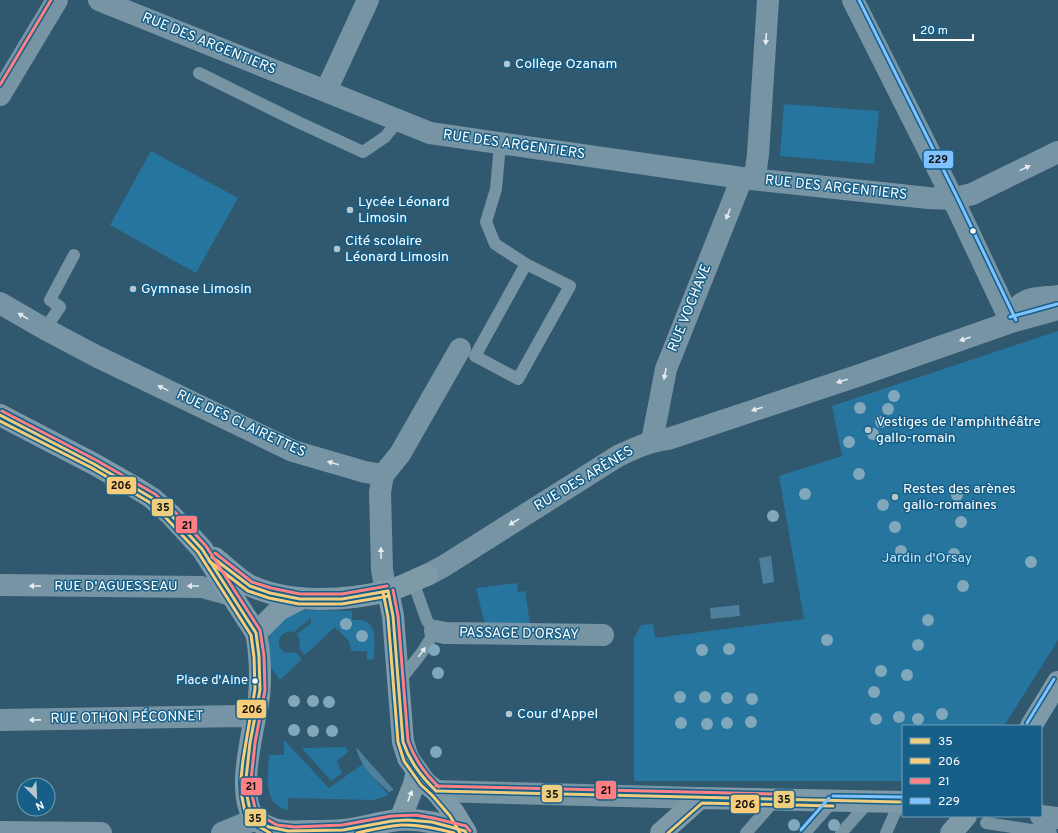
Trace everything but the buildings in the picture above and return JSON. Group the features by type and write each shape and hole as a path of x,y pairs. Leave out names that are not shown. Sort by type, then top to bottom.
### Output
{"main road":[{"path":"0,415 94,464 146,495 170,515 241,591 279,610"},
{"name":"RUE DES ARÈNES","path":"388,591 420,578"},
{"path":"241,591 270,593 300,599 342,599 388,591 392,616 403,742 408,758 425,782 436,792 454,813 466,832"},
{"path":"241,591 256,633 259,647 259,696 246,765 247,801 250,810 256,819 271,829 288,832 342,830 400,820 419,821 447,826 466,832"},
{"path":"256,633 279,610 300,599"},
{"path":"1032,725 1058,682"},
{"path":"400,820 414,784 417,771"},
{"path":"661,833 700,798 901,802"},
{"path":"951,833 981,822"}],"street":[{"path":"2,86 56,0"},
{"name":"RUE DES ARGENTIERS","path":"99,0 430,133 747,178 904,196 953,199 972,194 1058,152"},
{"path":"326,91 368,0"},
{"name":"RUE VOCHAVE","path":"652,441 666,369 747,178 756,169 768,0"},
{"path":"853,0 953,199 1011,322"},
{"path":"1011,322 1020,305 1024,302 1034,299 1058,296"},
{"name":"RUE DES CLAIRETTES","path":"0,303 96,356 293,451 365,472 383,475"},
{"name":"RUE DES ARÈNES","path":"420,578 444,566 618,456 652,441 668,439 1011,322 1058,308"},
{"path":"388,591 382,570 380,492 383,475 400,454 460,349"},
{"name":"RUE D'AGUESSEAU","path":"0,585 202,586 241,591"},
{"name":"PASSAGE D'ORSAY","path":"435,631 445,633 603,635"},
{"name":"RUE OTHON PÉCONNET","path":"0,720 241,716 254,719"},
{"path":"436,792 700,798"},
{"path":"1042,816 1058,818"},
{"path":"222,833 256,819"},
{"path":"0,832 101,833"}],"lane":[{"path":"199,73 363,152 385,137 398,120"},
{"path":"500,144 496,189 486,222 495,244 526,264 570,286 518,380 475,356 526,264"},
{"path":"45,329 60,307 50,300 74,255"},
{"path":"460,349 481,344"},
{"path":"398,682 423,651 435,631 427,621 420,578"},
{"path":"746,833 776,799"},
{"path":"805,833 834,801"},
{"path":"841,833 869,802"},
{"path":"886,833 901,802"},
{"path":"981,822 1050,833"}],"green space":[{"path":"784,104 879,111 874,164 780,156"},
{"path":"151,151 238,198 196,273 110,225"},
{"name":"Jardin d'Orsay","path":"1058,331 1058,640 1005,725 902,725 902,781 634,781 634,638 641,625 653,624 655,638 804,619 779,476 842,456 832,406"},
{"path":"517,583 518,592 525,591 530,624 485,624 476,588"},
{"path":"300,610 352,611 352,620 363,620 372,628 375,644 374,659 367,660 367,651 351,651 349,641 335,627 305,655 299,648 300,640 297,634 311,623 311,618 294,632 282,634 280,638 279,643 283,651 288,653 295,652 302,659 280,680 268,664 269,634 280,619"},
{"path":"284,740 329,788 363,764 389,795 374,800 288,798 288,810 280,807 270,796 268,788 268,771 269,755 284,755"},
{"path":"346,747 348,752 337,761 342,773 331,781 302,748"}],"shaded area":[{"path":"771,556 774,582 763,584 759,558"},
{"path":"739,605 740,616 711,619 710,608"},
{"path":"356,747 394,790 389,792 373,777 364,766"}],"transit line":[{"name":"21","path":"0,85 51,0"},
{"name":"229","path":"859,0 957,197 1016,320"},
{"name":"229","path":"1010,317 1057,304"},
{"name":"21","path":"2,411 96,460 155,494 175,512 206,546 260,630 264,656 265,690 255,743 251,780 255,808 261,816 277,825 295,827 342,825 391,816 416,815 466,826 470,831"},
{"name":"35","path":"0,415 94,464 152,498 171,515 202,549 256,633 259,656 260,690 250,743 246,779 250,810 257,820 269,827 288,831 343,830 392,821 407,820 432,822 465,831 466,833"},
{"name":"206","path":"0,421 92,468 149,502 198,552 251,635 254,657 255,689 243,760 241,779 242,797 245,812 253,823 270,833"},
{"name":"21","path":"215,553 252,582 271,588 300,594 342,594 387,586"},
{"name":"35","path":"212,557 250,586 270,593 300,599 342,599 388,591"},
{"name":"206","path":"209,561 248,591 269,598 299,604 342,604 389,596"},
{"name":"21","path":"393,590 398,616 408,741 421,766 439,787"},
{"name":"35","path":"388,591 393,616 403,742 416,768 436,791"},
{"name":"206","path":"383,592 388,617 398,742 404,761 421,785 432,795 450,816 460,833"},
{"name":"229","path":"1027,723 1054,679"},
{"name":"21","path":"436,786 776,794"},
{"name":"35","path":"436,791 900,802"},
{"name":"229","path":"833,796 902,797"},
{"name":"229","path":"801,830 829,798"},
{"name":"206","path":"668,833 702,803 833,806"},
{"name":"206","path":"357,833 401,825 428,827 454,833"}],"place":[{"name":"Collège Ozanam","path":"507,64"},
{"name":"Lycée Léonard Limosin","path":"350,210"},
{"name":"Cité scolaire Léonard Limosin","path":"337,249"},
{"name":"Gymnase Limosin","path":"133,289"},
{"name":"Vestiges de l'amphithéâtre gallo-romain","path":"868,430"},
{"name":"Restes des arènes gallo-romaines","path":"895,497"},
{"name":"Place d'Aine","path":"255,681"},
{"name":"Cour d'Appel","path":"509,714"}]}
